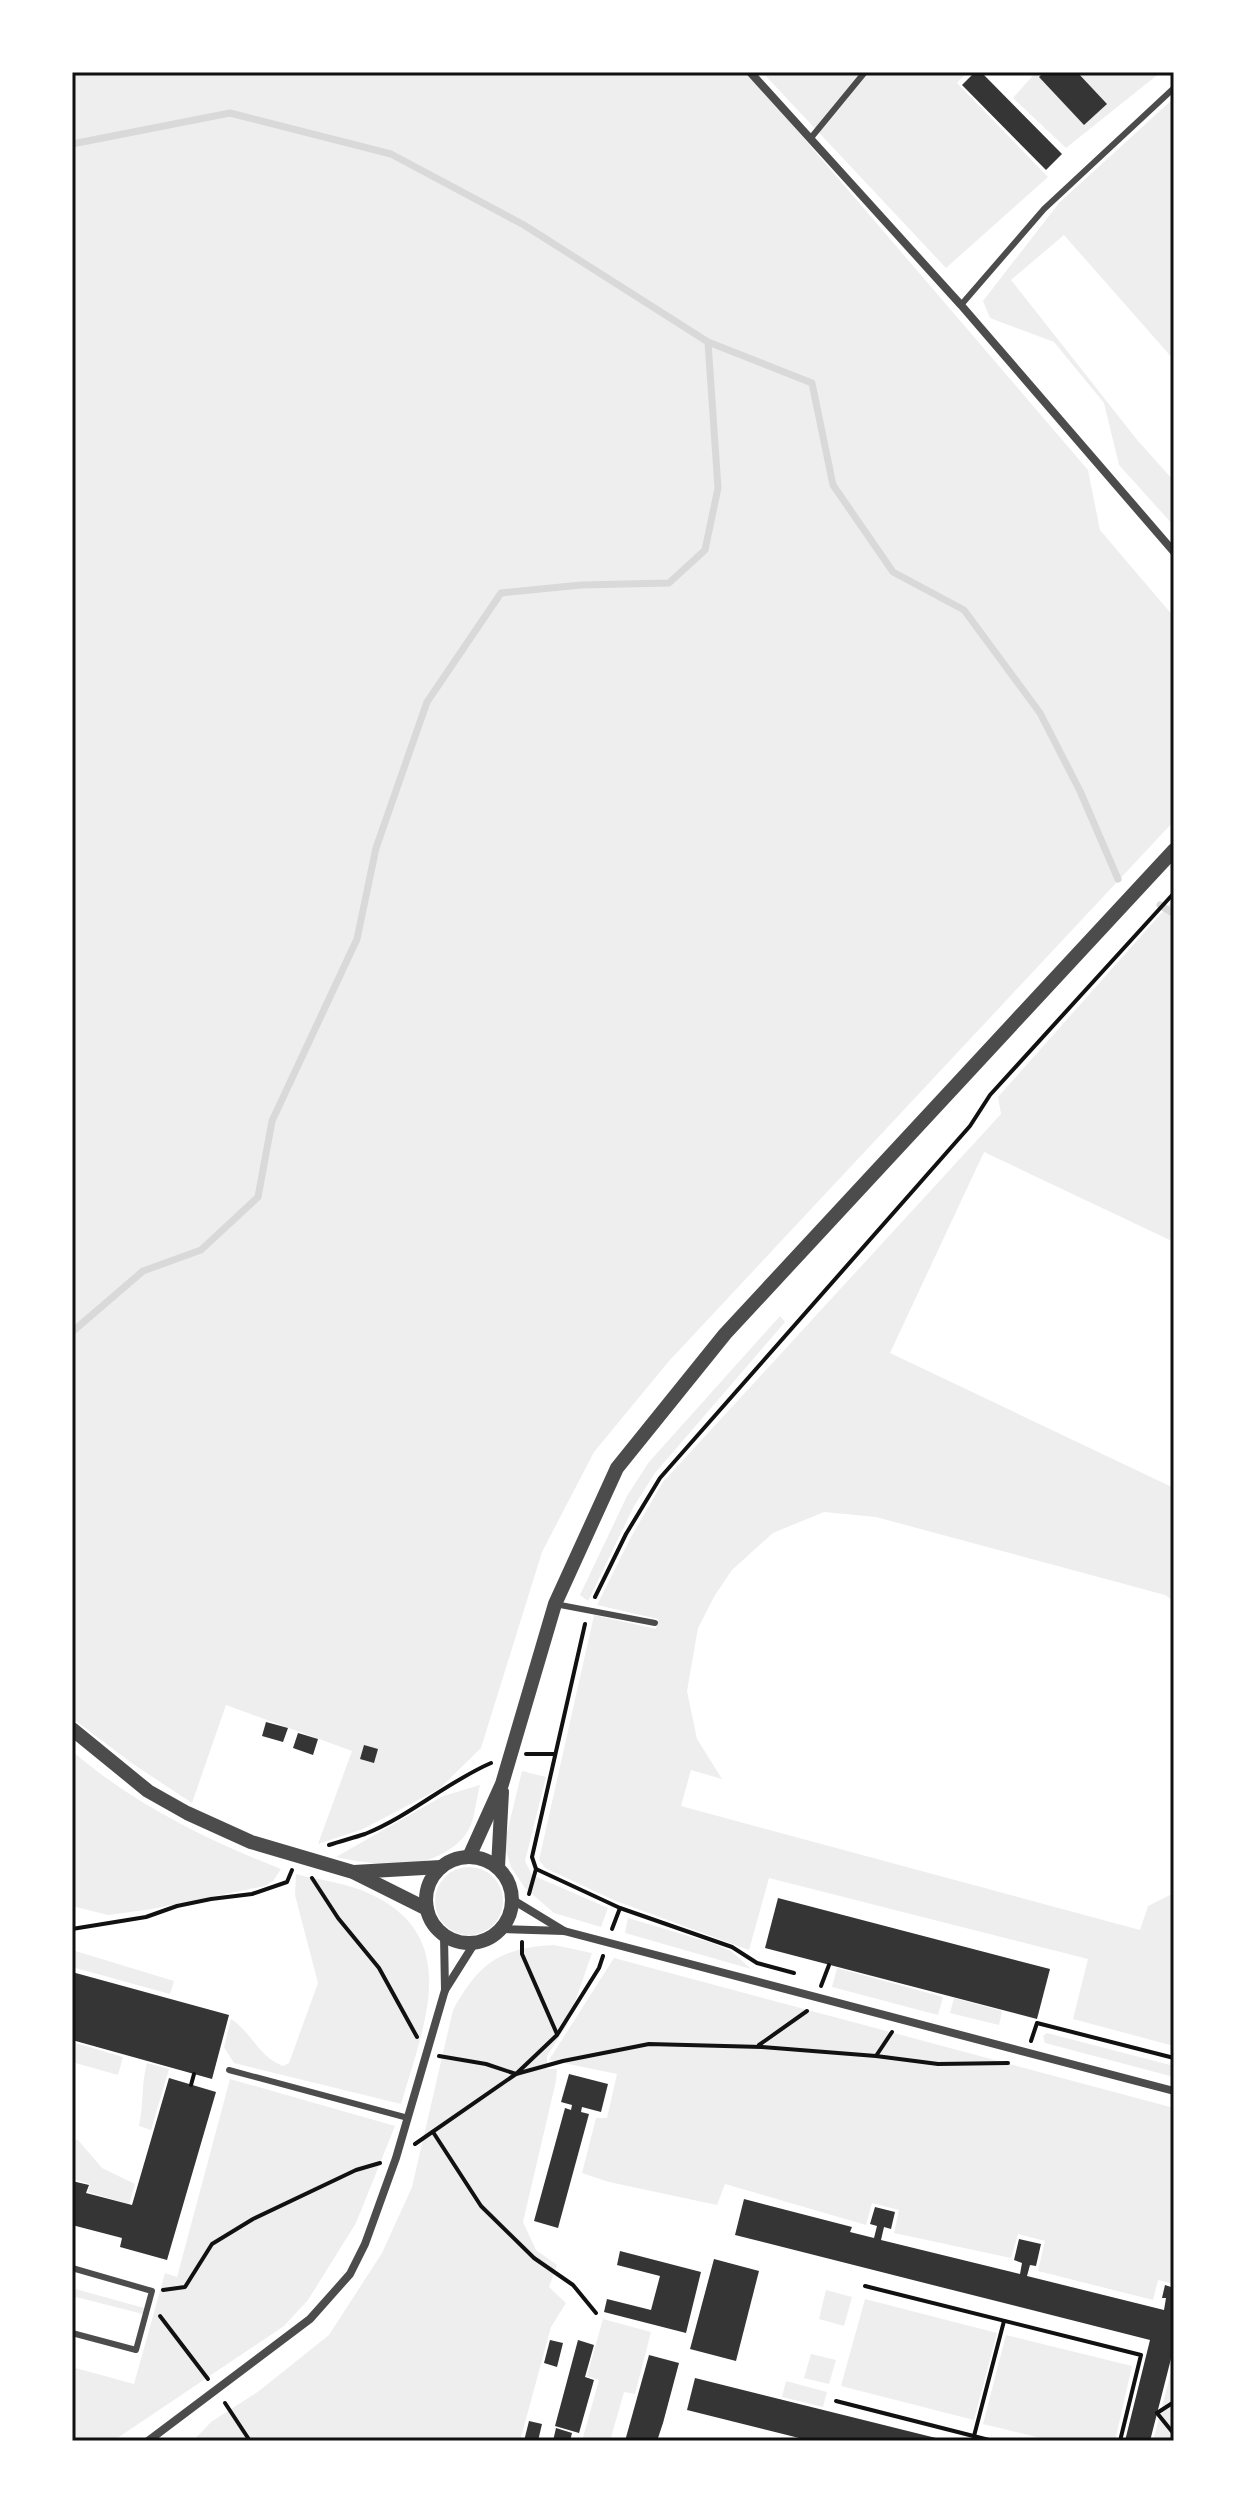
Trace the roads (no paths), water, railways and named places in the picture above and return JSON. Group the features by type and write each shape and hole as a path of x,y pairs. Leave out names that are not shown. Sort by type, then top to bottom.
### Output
{"street":[{"path":"750,72 961,305 1174,552"},
{"path":"469,1857 502,1784 555,1604 617,1468 725,1334 1174,850"},
{"path":"72,1729 148,1791 187,1813 251,1842 353,1872 427,1909"},
{"path":"498,1867 502,1784"},
{"path":"519,1904 502,1929 489,1939 474,1944 458,1943 444,1936 433,1924 427,1909 427,1893 441,1867 469,1857 484,1859 498,1867 519,1904 564,1931"},
{"path":"353,1872 441,1867"},
{"path":"502,1929 564,1931 607,1941 1174,2091"},
{"path":"444,1936 445,1990"},
{"path":"153,2440 310,2319 350,2274 365,2244 396,2158 445,1990 474,1944"}],"lane":[{"path":"810,139 865,72"},
{"path":"961,305 1044,209 1174,88"},
{"path":"555,1604 655,1623"},
{"path":"229,2070 408,2118"},
{"path":"72,2268 152,2291 136,2350 72,2333"}],"waterway":[{"path":"72,144 230,113 391,154 524,225 708,342 812,383 833,485 893,572 964,610 1040,713 1080,791 1118,879"},
{"path":"72,1332 143,1271 201,1250 258,1197 272,1121 357,939 376,848 427,702 501,593 581,585 669,583 705,550 718,488 708,342"},
{"path":"1160,905 1174,914"}]}
